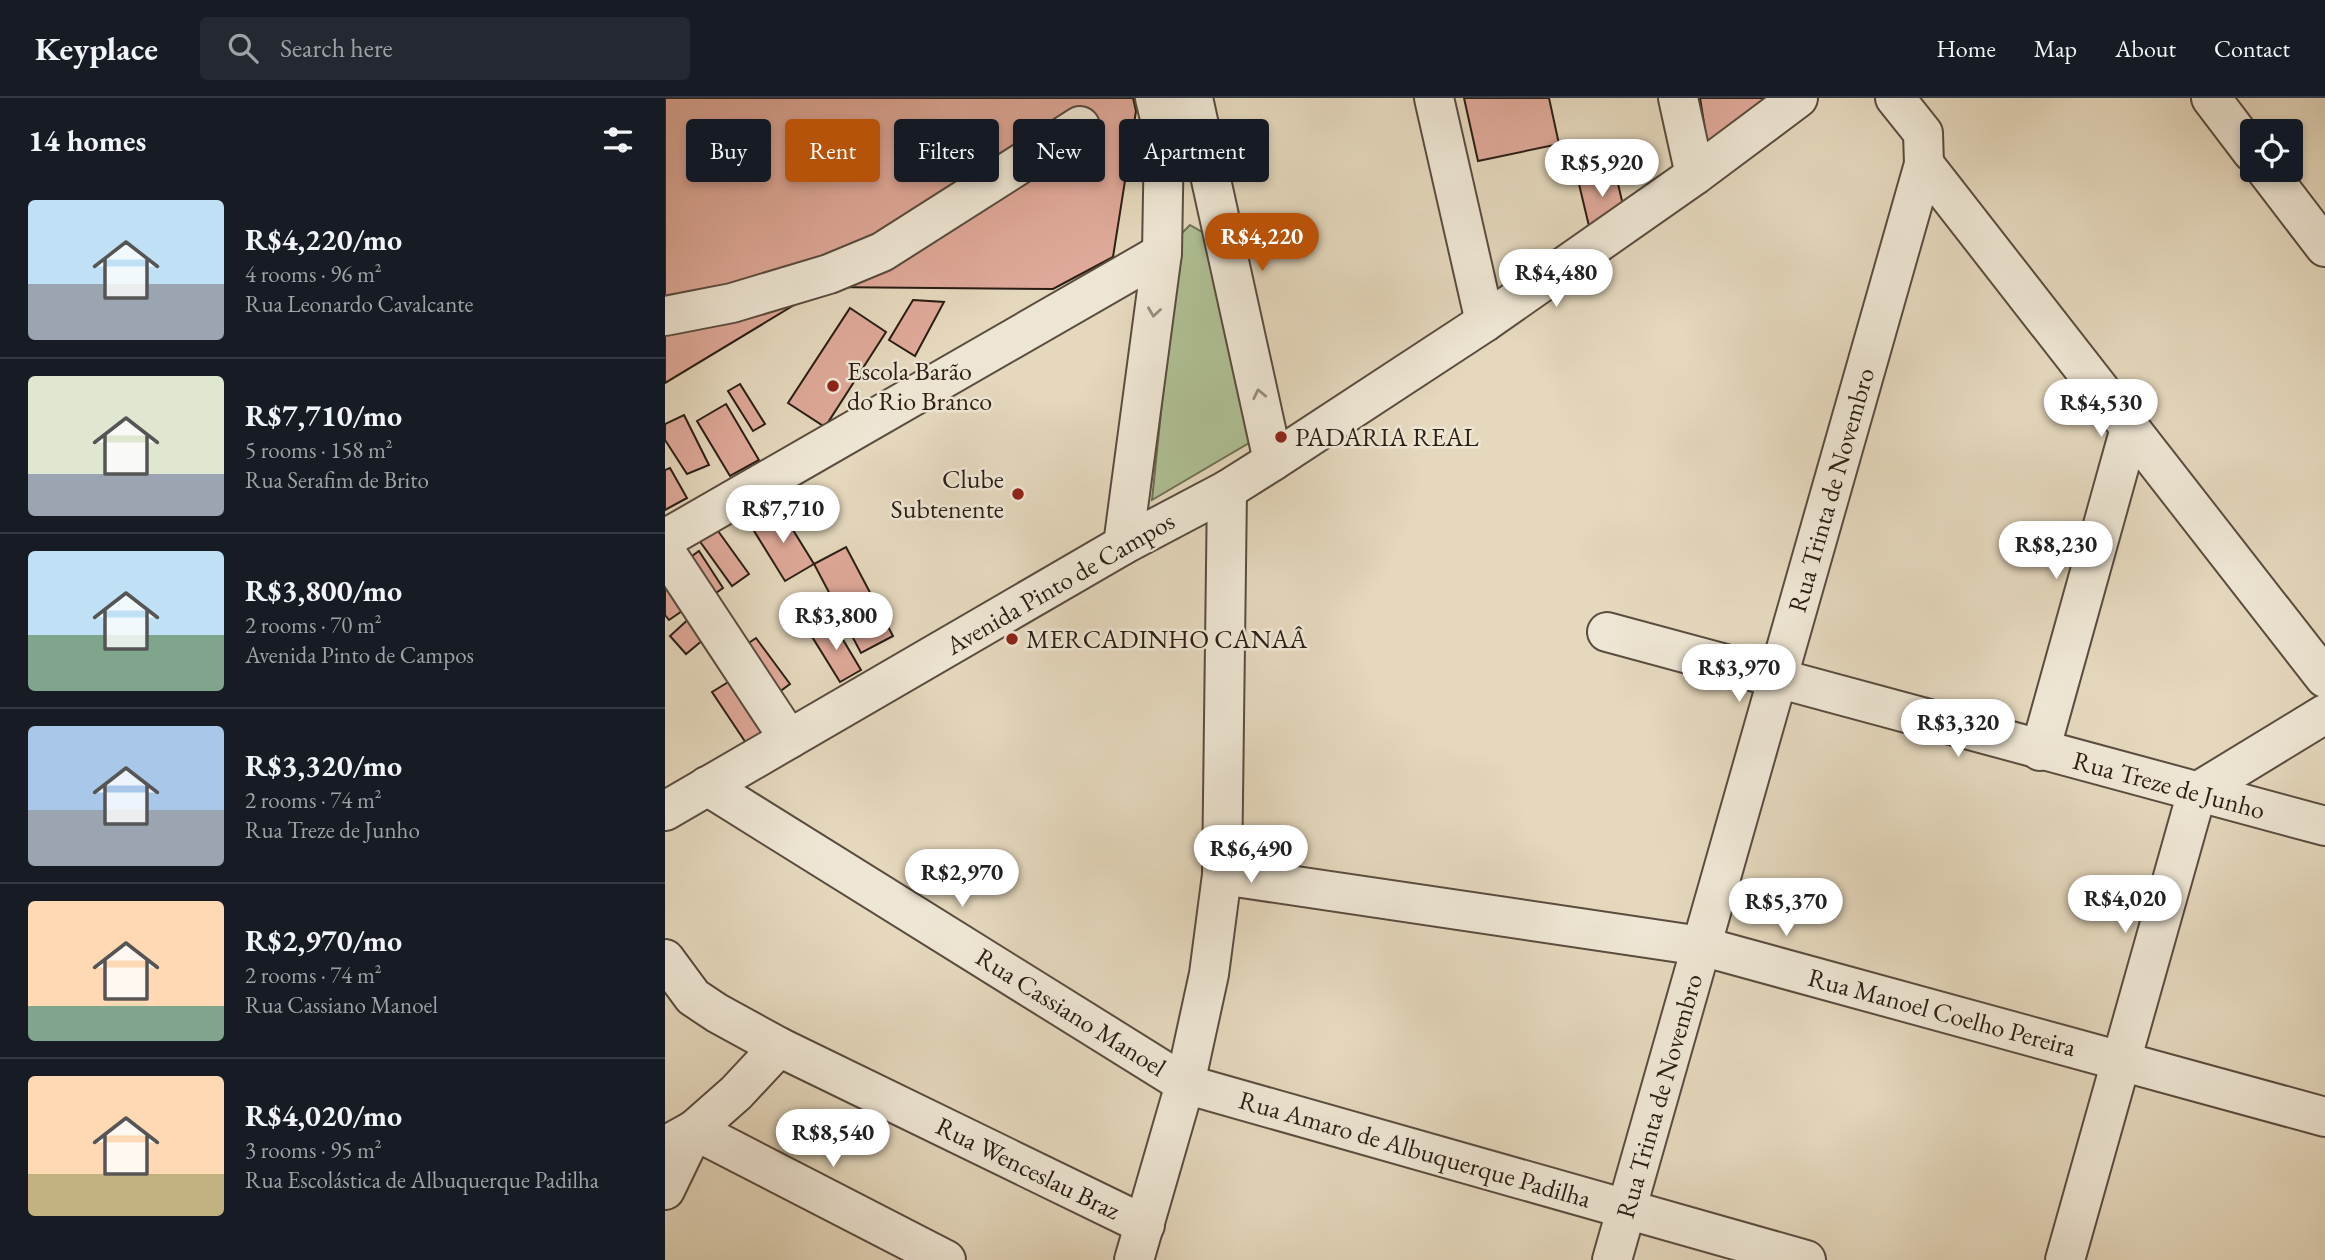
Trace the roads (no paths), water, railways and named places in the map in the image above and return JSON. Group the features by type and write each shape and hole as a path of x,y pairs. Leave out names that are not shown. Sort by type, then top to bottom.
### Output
{"street":[{"path":"1155,98 1185,119"},
{"path":"1434,98 1485,322"},
{"path":"1678,98 1695,175"},
{"name":"Avenida Pinto de Campos","path":"665,811 1123,545 1227,490 1485,322 1695,175 1798,98"},
{"path":"1895,98 1923,133 1924,164 2325,678"},
{"path":"2211,98 2240,136"},
{"name":"Rua Trinta de Novembro","path":"1612,1260 1924,164"},
{"path":"665,316 732,303 817,278 882,252 1013,169"},
{"path":"1123,545 1162,242 1174,182"},
{"path":"1207,182 1220,221 1273,461"},
{"path":"2275,182 2325,247"},
{"path":"665,539 1162,242 1172,215 1178,209 1188,205 1199,206 1220,221"},
{"path":"2040,751 2130,428"},
{"path":"1139,1243 1185,1084 1209,974 1223,876 1227,490"},
{"path":"665,551 789,739"},
{"name":"Rua Treze de Junho","path":"1607,632 2325,826"},
{"path":"2065,1260 2197,792 2325,714"},
{"name":"Rua Cassiano Manoel","path":"707,786 1185,1084"},
{"name":"Rua Manoel Coelho Pereira","path":"1223,876 1701,946 2325,1117"},
{"name":"Rua Wenceslau Braz","path":"665,959 693,997 717,1013 1139,1243"},
{"path":"665,1190 679,1138 736,1093 779,1047"},
{"name":"Rua Amaro de Albuquerque Padilha","path":"1185,1084 1806,1260"},
{"path":"679,1138 946,1260"}],"place":[{"name":"Escola Barão do Rio Branco","path":"833,386"},
{"name":"PADARIA REAL","path":"1281,437"},
{"name":"Clube Subtenente","path":"1018,494"},
{"name":"MERCADINHO CANAÂ","path":"1012,639"}]}
